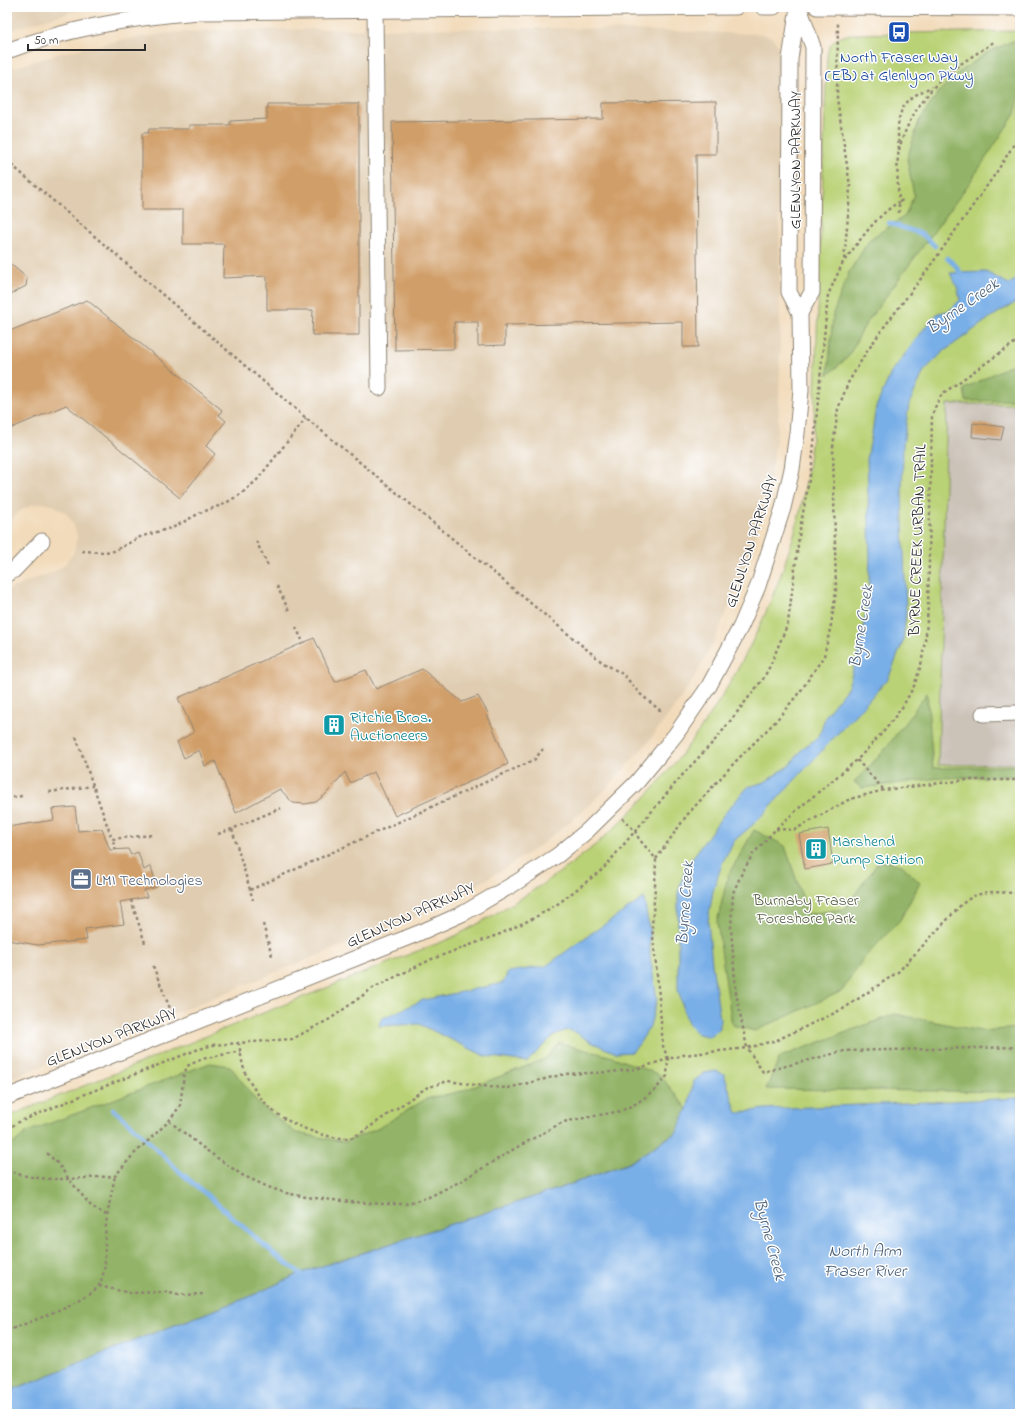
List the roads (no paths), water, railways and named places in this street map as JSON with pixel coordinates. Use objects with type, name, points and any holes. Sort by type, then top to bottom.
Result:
[{"type":"street","points":[[7,51],[43,39],[126,20],[143,12],[736,7]]},
{"type":"street","points":[[764,7],[774,7]]},
{"type":"street","name":"GLENLYON PARKWAY","points":[[7,1097],[419,933],[464,913],[517,882],[558,855],[587,831],[646,771],[676,734],[709,686],[741,626],[758,586],[783,508],[792,469],[801,390],[800,312],[789,292],[790,59],[799,7]]},
{"type":"street","name":"GLENLYON PARKWAY","points":[[799,7],[813,47],[812,292],[800,312]]},
{"type":"street","points":[[817,7],[1020,8]]},
{"type":"street","points":[[375,10],[378,388]]},
{"type":"street","points":[[7,574],[12,571],[42,541]]},
{"type":"street","points":[[983,714],[1020,714]]},
{"type":"water","name":"Byrne Creek","points":[[986,272],[1009,284],[1020,277],[1020,300],[991,317],[943,352],[924,371],[909,404],[903,445],[902,492],[906,612],[903,642],[888,679],[757,821],[735,840],[723,861],[713,891],[708,921],[720,1028],[711,1037],[698,1034],[687,1021],[678,989],[678,893],[686,867],[724,814],[748,787],[765,782],[790,765],[803,748],[819,737],[826,715],[848,687],[859,650],[868,600],[870,557],[867,459],[876,407],[891,373],[926,326],[938,313],[949,311],[960,300],[958,289],[950,273]]},
{"type":"water","points":[[644,898],[650,934],[650,956],[657,999],[650,1026],[639,1044],[632,1052],[616,1053],[591,1042],[575,1032],[567,1030],[554,1035],[527,1062],[485,1056],[419,1024],[379,1026],[381,1019],[423,1000],[503,983],[508,972],[546,966]]},
{"type":"water","name":"North Arm Fraser River","points":[[716,1071],[724,1074],[737,1113],[765,1109],[1020,1098],[1020,1414],[7,1414],[7,1392],[146,1336],[249,1297],[301,1273],[558,1189],[629,1163],[677,1132],[687,1109],[694,1081],[704,1073]]},
{"type":"waterway","points":[[889,223],[922,234],[935,246]]},
{"type":"waterway","points":[[947,258],[956,266],[963,278]]},
{"type":"waterway","points":[[113,1109],[135,1128],[180,1172],[278,1257],[304,1276]]},
{"type":"place","name":"North Fraser Way (EB) at Glenlyon Pkwy","points":[[899,32]]},
{"type":"place","name":"Ritchie Bros. Auctioneers","points":[[334,725]]},
{"type":"place","name":"Marshend Pump Station","points":[[816,849]]},
{"type":"place","name":"LMI Technologies","points":[[81,879]]},
{"type":"park label","name":"Burnaby Fraser Foreshore Park","points":[[806,908]]}]
